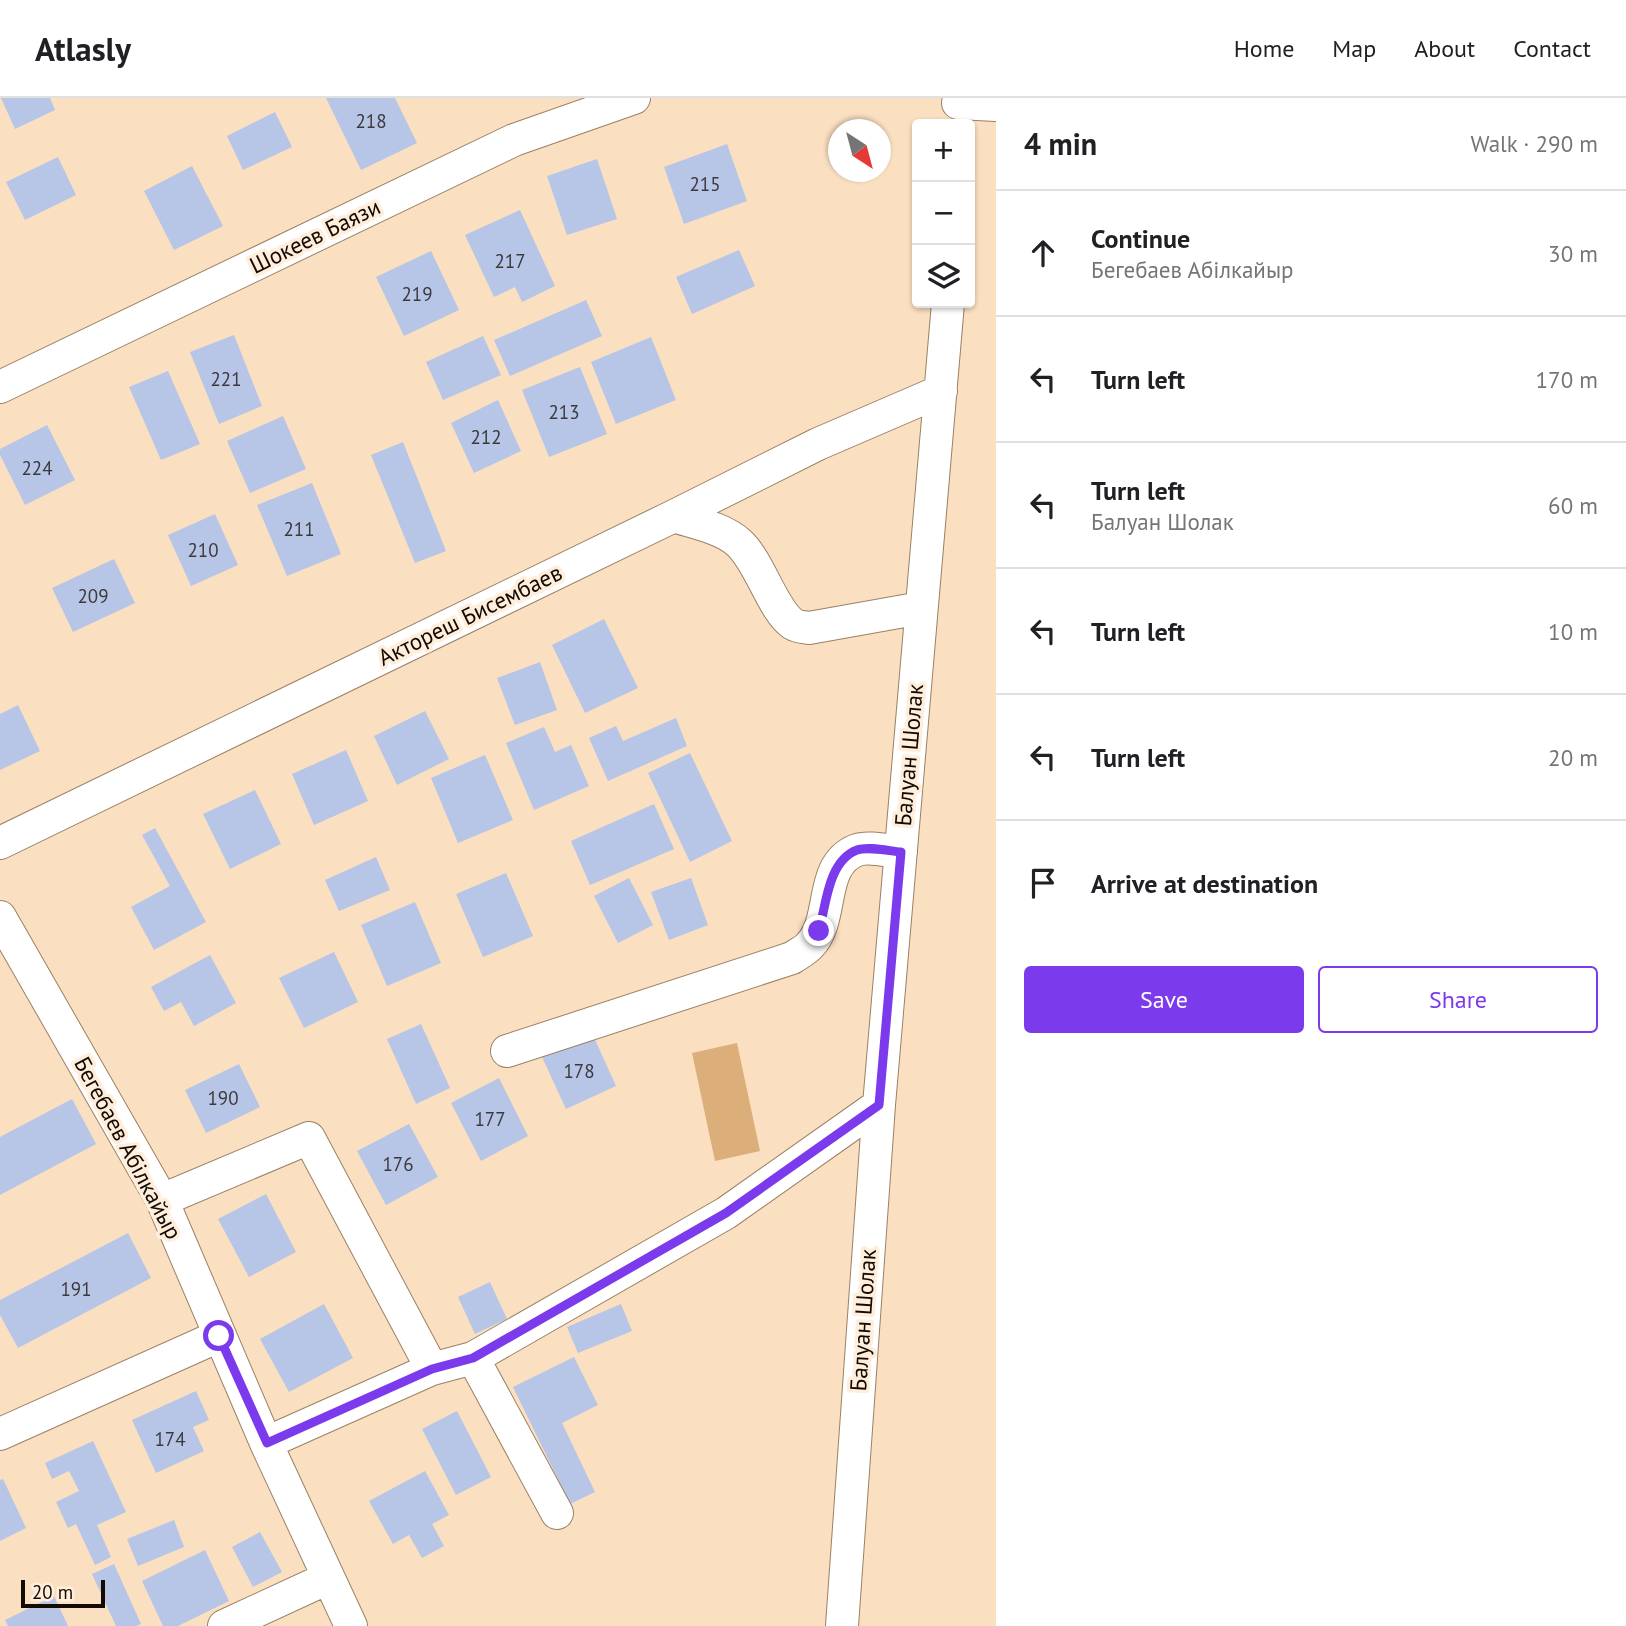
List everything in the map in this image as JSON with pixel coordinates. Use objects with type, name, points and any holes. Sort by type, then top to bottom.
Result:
[{"type":"street","name":"Шокеев Баязи","points":[[0,387],[514,140],[634,98]]},
{"type":"street","points":[[958,109],[996,105]]},
{"type":"street","name":"Балуан Шолак","points":[[842,1626],[879,1105],[948,308]]},
{"type":"street","name":"Актореш Бисембаев","points":[[0,843],[818,444],[941,391]]},
{"type":"street","points":[[674,516],[720,531],[737,540],[786,617],[795,626],[809,628],[921,608]]},
{"type":"street","points":[[507,1051],[792,958],[810,945],[819,931],[835,871],[846,858],[859,849],[901,852]]},
{"type":"street","name":"Бегебаев Абілкайыр","points":[[0,917],[162,1200],[219,1336],[351,1626]]},
{"type":"street","points":[[267,1443],[432,1369],[473,1358],[726,1213],[879,1105]]},
{"type":"street","points":[[162,1200],[309,1138],[432,1369]]},
{"type":"street","points":[[3,1426],[219,1336]]},
{"type":"street","points":[[473,1358],[557,1513]]},
{"type":"street","points":[[224,1626],[328,1578]]},
{"type":"shaded area","points":[[737,1043],[760,1151],[715,1161],[692,1053]]},
{"type":"building","points":[[1,98],[50,98],[55,110],[15,129]]},
{"type":"building","points":[[326,98],[395,98],[417,143],[361,170]]},
{"type":"building","points":[[275,112],[292,147],[243,170],[227,136]]},
{"type":"building","points":[[727,144],[747,201],[684,224],[664,167]]},
{"type":"building","points":[[58,157],[76,195],[25,220],[6,182]]},
{"type":"building","points":[[597,159],[617,219],[567,235],[547,176]]},
{"type":"building","points":[[192,166],[223,226],[174,250],[144,191]]},
{"type":"building","points":[[520,210],[555,286],[522,302],[515,287],[494,297],[465,235]]},
{"type":"building","points":[[739,250],[755,286],[692,314],[676,277]]},
{"type":"building","points":[[431,251],[459,310],[404,336],[376,277]]},
{"type":"building","points":[[586,300],[602,336],[510,376],[494,340]]},
{"type":"building","points":[[234,335],[262,406],[219,424],[190,352]]},
{"type":"building","points":[[483,336],[501,375],[443,400],[426,362]]},
{"type":"building","points":[[651,337],[676,400],[616,424],[591,362]]},
{"type":"building","points":[[580,367],[607,434],[549,457],[522,390]]},
{"type":"building","points":[[168,371],[200,444],[161,460],[129,387]]},
{"type":"building","points":[[498,400],[521,451],[474,473],[451,423]]},
{"type":"building","points":[[283,416],[306,469],[250,493],[227,441]]},
{"type":"building","points":[[47,425],[75,480],[25,505],[0,455],[0,449]]},
{"type":"building","points":[[403,442],[446,551],[415,563],[371,455]]},
{"type":"building","points":[[312,483],[341,554],[287,576],[257,505]]},
{"type":"building","points":[[215,514],[238,565],[191,586],[168,535]]},
{"type":"building","points":[[114,559],[135,603],[73,632],[52,588]]},
{"type":"building","points":[[604,619],[638,688],[585,713],[552,645]]},
{"type":"building","points":[[540,662],[557,710],[515,725],[497,678]]},
{"type":"building","points":[[18,705],[40,751],[0,770],[0,714]]},
{"type":"building","points":[[425,711],[449,759],[397,785],[374,736]]},
{"type":"building","points":[[676,718],[687,746],[608,781],[589,738],[616,726],[623,741]]},
{"type":"building","points":[[544,727],[555,752],[571,745],[589,786],[534,810],[506,743]]},
{"type":"building","points":[[346,750],[368,801],[314,825],[292,774]]},
{"type":"building","points":[[690,753],[732,841],[690,862],[648,773]]},
{"type":"building","points":[[485,755],[513,820],[458,843],[431,778]]},
{"type":"building","points":[[255,790],[281,844],[230,869],[203,814]]},
{"type":"building","points":[[654,804],[674,849],[590,885],[571,841]]},
{"type":"building","points":[[155,828],[206,922],[154,950],[131,907],[170,886],[142,835]]},
{"type":"building","points":[[376,857],[390,890],[339,911],[325,880]]},
{"type":"building","points":[[506,873],[533,936],[483,957],[456,894]]},
{"type":"building","points":[[629,878],[653,925],[618,943],[594,896]]},
{"type":"building","points":[[691,878],[708,925],[669,940],[651,892]]},
{"type":"building","points":[[415,902],[441,963],[387,986],[361,925]]},
{"type":"building","points":[[334,952],[358,1002],[304,1028],[279,978]]},
{"type":"building","points":[[210,955],[236,1003],[194,1026],[181,1002],[164,1011],[151,987]]},
{"type":"building","points":[[421,1024],[450,1088],[416,1104],[387,1039]]},
{"type":"building","points":[[592,1033],[616,1086],[566,1109],[542,1057]]},
{"type":"building","points":[[239,1064],[260,1107],[206,1133],[185,1090]]},
{"type":"building","points":[[499,1078],[528,1136],[481,1161],[451,1103]]},
{"type":"building","points":[[72,1099],[96,1144],[0,1195],[0,1137]]},
{"type":"building","points":[[409,1124],[438,1177],[386,1205],[357,1151]]},
{"type":"building","points":[[266,1194],[296,1252],[249,1277],[218,1219]]},
{"type":"building","points":[[128,1233],[151,1278],[18,1348],[0,1315],[0,1300]]},
{"type":"building","points":[[490,1282],[507,1319],[475,1334],[458,1297]]},
{"type":"building","points":[[324,1304],[353,1358],[289,1392],[260,1339]]},
{"type":"building","points":[[621,1304],[632,1331],[578,1353],[567,1327]]},
{"type":"building","points":[[574,1357],[598,1405],[562,1423],[595,1492],[570,1504],[513,1387]]},
{"type":"building","points":[[196,1391],[209,1420],[193,1427],[204,1451],[156,1473],[132,1420]]},
{"type":"building","points":[[457,1411],[491,1477],[456,1495],[422,1429]]},
{"type":"building","points":[[93,1441],[126,1512],[97,1525],[111,1557],[95,1565],[76,1524],[68,1528],[56,1502],[79,1491],[69,1471],[52,1479],[45,1463]]},
{"type":"building","points":[[425,1471],[449,1515],[432,1524],[444,1546],[422,1558],[409,1535],[393,1544],[369,1501]]},
{"type":"building","points":[[3,1479],[26,1528],[0,1541],[0,1480]]},
{"type":"building","points":[[174,1520],[184,1547],[138,1566],[127,1539]]},
{"type":"building","points":[[260,1532],[282,1572],[253,1587],[232,1547]]},
{"type":"building","points":[[205,1550],[229,1601],[178,1626],[163,1626],[142,1581]]},
{"type":"building","points":[[114,1564],[141,1624],[116,1626],[92,1574]]},
{"type":"building","points":[[54,1596],[68,1626],[8,1626],[5,1620]]},
{"type":"route","points":[[219,1336],[267,1443],[432,1369],[473,1358],[726,1213],[879,1105],[901,852],[859,849],[846,858],[835,871],[819,931]]}]
